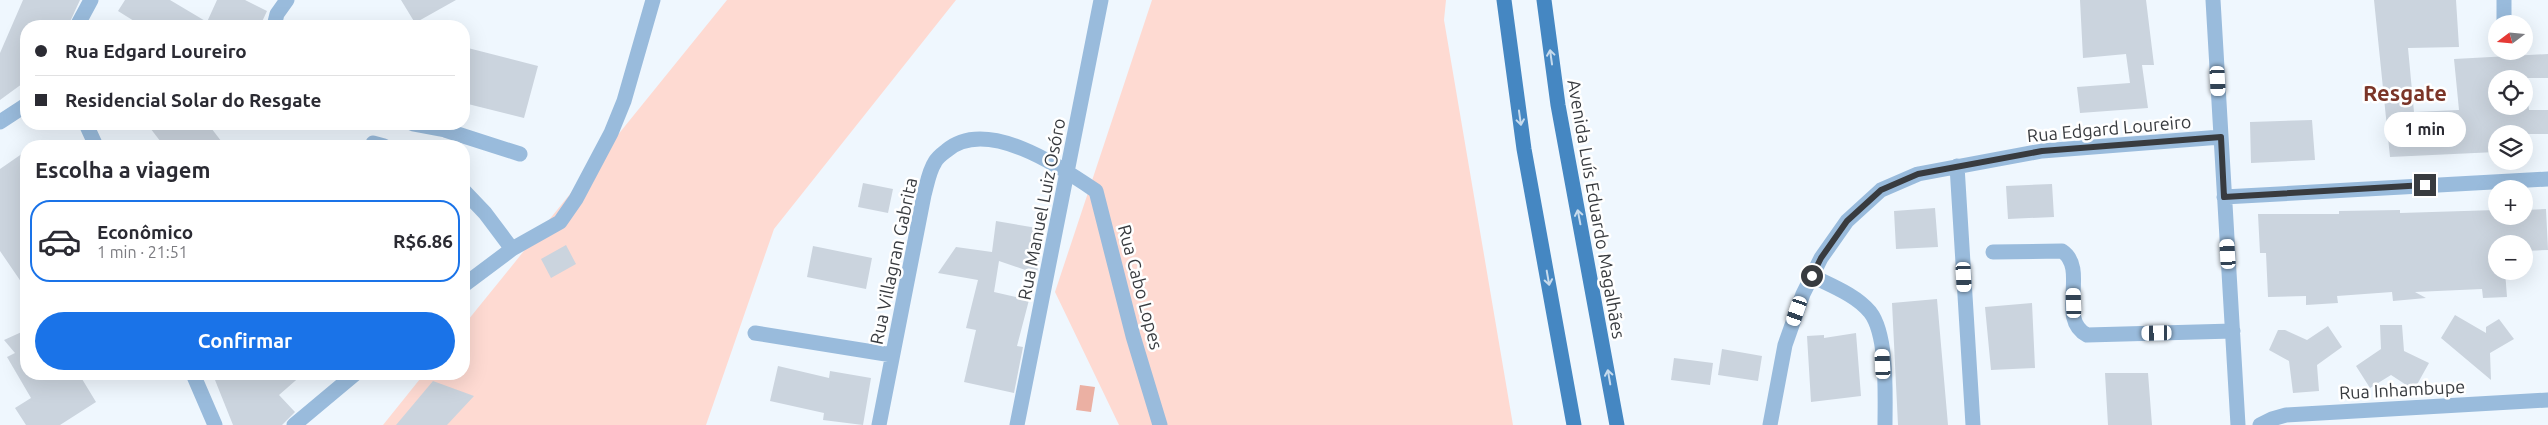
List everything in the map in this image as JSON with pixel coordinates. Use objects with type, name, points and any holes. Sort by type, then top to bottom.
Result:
[{"type":"main road","points":[[1504,0],[1524,149],[1574,425]]},
{"type":"main road","name":"Avenida Luís Eduardo Magalhães","points":[[1544,0],[1558,105],[1617,425]]},
{"type":"street","points":[[80,20],[90,0]]},
{"type":"street","points":[[276,20],[277,14],[287,0]]},
{"type":"street","points":[[470,280],[512,249],[560,222],[576,200],[611,133],[624,101],[653,0]]},
{"type":"street","name":"Rua Manuel Luiz Osóro","points":[[1017,425],[1101,0]]},
{"type":"street","points":[[2213,0],[2238,425]]},
{"type":"street","points":[[2504,0],[2504,15]]},
{"type":"street","points":[[0,122],[20,109]]},
{"type":"street","points":[[444,130],[520,154]]},
{"type":"street","name":"Rua Edgard Loureiro","points":[[1770,425],[1785,345],[1803,294],[1821,258],[1847,221],[1881,190],[1918,174],[2042,151],[2221,137]]},
{"type":"street","name":"Rua Villagran Gabrita","points":[[879,425],[924,195],[935,161],[952,146],[974,138],[1004,142],[1041,157],[1068,171]]},
{"type":"street","points":[[1957,166],[1973,425]]},
{"type":"street","name":"Rua Cabo Lopes","points":[[1068,171],[1096,191],[1133,336],[1160,425]]},
{"type":"street","points":[[2224,197],[2548,179]]},
{"type":"street","points":[[470,198],[512,249]]},
{"type":"street","points":[[1992,252],[2062,251],[2070,257],[2074,321],[2082,332],[2088,335],[2233,331]]},
{"type":"street","points":[[1812,276],[1856,299],[1877,322],[1882,344],[1885,425]]},
{"type":"street","points":[[755,333],[892,355]]},
{"type":"street","points":[[196,380],[215,425]]},
{"type":"street","points":[[294,425],[348,380]]},
{"type":"street","name":"Rua Inhambupe","points":[[2260,425],[2286,415],[2548,400]]},
{"type":"shaded area","points":[[727,0],[956,0],[774,229],[706,425],[383,425],[419,380],[470,380],[470,318]]},
{"type":"shaded area","points":[[1152,0],[1446,0],[1444,20],[1513,425],[1119,425],[1055,292]]},
{"type":"shaded area","points":[[1080,385],[1095,387],[1091,412],[1076,410]]},
{"type":"building","points":[[23,0],[80,0],[71,20],[20,20],[20,85],[0,100],[0,53]]},
{"type":"building","points":[[125,0],[170,0],[204,20],[132,20],[118,11]]},
{"type":"building","points":[[217,0],[245,0],[267,11],[263,20],[208,20]]},
{"type":"building","points":[[401,0],[456,0],[420,20],[413,20]]},
{"type":"building","points":[[2080,0],[2146,0],[2154,65],[2142,65],[2148,108],[2080,113],[2077,87],[2130,83],[2126,54],[2083,58]]},
{"type":"building","points":[[2374,0],[2456,0],[2459,47],[2408,48],[2414,112],[2459,110],[2454,59],[2488,57],[2488,60],[2533,60],[2533,55],[2548,54],[2548,78],[2533,78],[2533,70],[2488,70],[2488,115],[2533,115],[2533,110],[2548,110],[2548,134],[2533,134],[2533,125],[2488,125],[2488,152],[2390,157]]},
{"type":"building","points":[[470,49],[538,66],[524,118],[470,104]]},
{"type":"building","points":[[2312,120],[2315,160],[2251,163],[2250,122]]},
{"type":"building","points":[[152,130],[213,130],[220,140],[159,140]]},
{"type":"building","points":[[20,155],[20,280],[0,251],[0,169]]},
{"type":"building","points":[[863,183],[893,189],[888,213],[858,207]]},
{"type":"building","points":[[2052,184],[2054,217],[2008,219],[2006,186]]},
{"type":"building","points":[[1935,208],[1938,247],[1896,249],[1894,211]]},
{"type":"building","points":[[2546,209],[2548,250],[2533,251],[2533,235],[2488,235],[2488,280],[2506,280],[2507,297],[2483,298],[2482,289],[2415,292],[2426,298],[2393,301],[2392,292],[2337,296],[2338,303],[2306,305],[2306,296],[2268,297],[2266,253],[2260,253],[2258,214],[2339,214],[2339,211],[2400,210],[2400,213],[2488,210],[2488,225],[2533,225],[2533,210]]},
{"type":"building","points":[[996,221],[1043,229],[1037,274],[999,261],[994,292],[1029,300],[1017,346],[1023,347],[1014,393],[964,382],[976,330],[966,328],[978,280],[938,273],[956,247],[992,252]]},
{"type":"building","points":[[566,245],[576,264],[551,278],[541,259]]},
{"type":"building","points":[[813,246],[872,258],[866,289],[807,277]]},
{"type":"building","points":[[1937,299],[1948,425],[1898,425],[1892,303]]},
{"type":"building","points":[[2032,303],[2035,368],[1991,370],[1985,307]]},
{"type":"building","points":[[2455,315],[2486,333],[2486,327],[2499,319],[2514,339],[2490,353],[2491,380],[2441,338]]},
{"type":"building","points":[[2380,325],[2402,325],[2404,351],[2429,363],[2414,390],[2391,375],[2370,388],[2356,366],[2381,349]]},
{"type":"building","points":[[2328,326],[2342,347],[2317,365],[2319,391],[2293,393],[2289,361],[2269,350],[2278,330],[2285,330],[2307,340]]},
{"type":"building","points":[[20,333],[20,379],[7,357],[15,353],[4,340]]},
{"type":"building","points":[[1856,333],[1861,396],[1811,402],[1807,336],[1824,335],[1824,338]]},
{"type":"building","points":[[1722,349],[1762,356],[1758,381],[1718,375]]},
{"type":"building","points":[[1674,358],[1713,363],[1710,385],[1671,380]]},
{"type":"building","points":[[778,366],[829,378],[830,371],[871,378],[863,425],[823,420],[824,413],[770,401]]},
{"type":"building","points":[[2105,373],[2148,373],[2152,425],[2108,425]]},
{"type":"building","points":[[20,380],[83,380],[96,402],[60,425],[26,425],[15,408],[31,398]]},
{"type":"building","points":[[215,380],[296,380],[279,395],[295,412],[282,425],[233,425]]},
{"type":"building","points":[[433,381],[474,396],[447,425],[396,425]]},
{"type":"district","name":"Resgate","points":[[2405,92]]},
{"type":"route","points":[[1812,276],[1821,258],[1847,221],[1881,190],[1918,174],[2042,151],[2088,149],[2221,137],[2224,197],[2425,185]]}]
